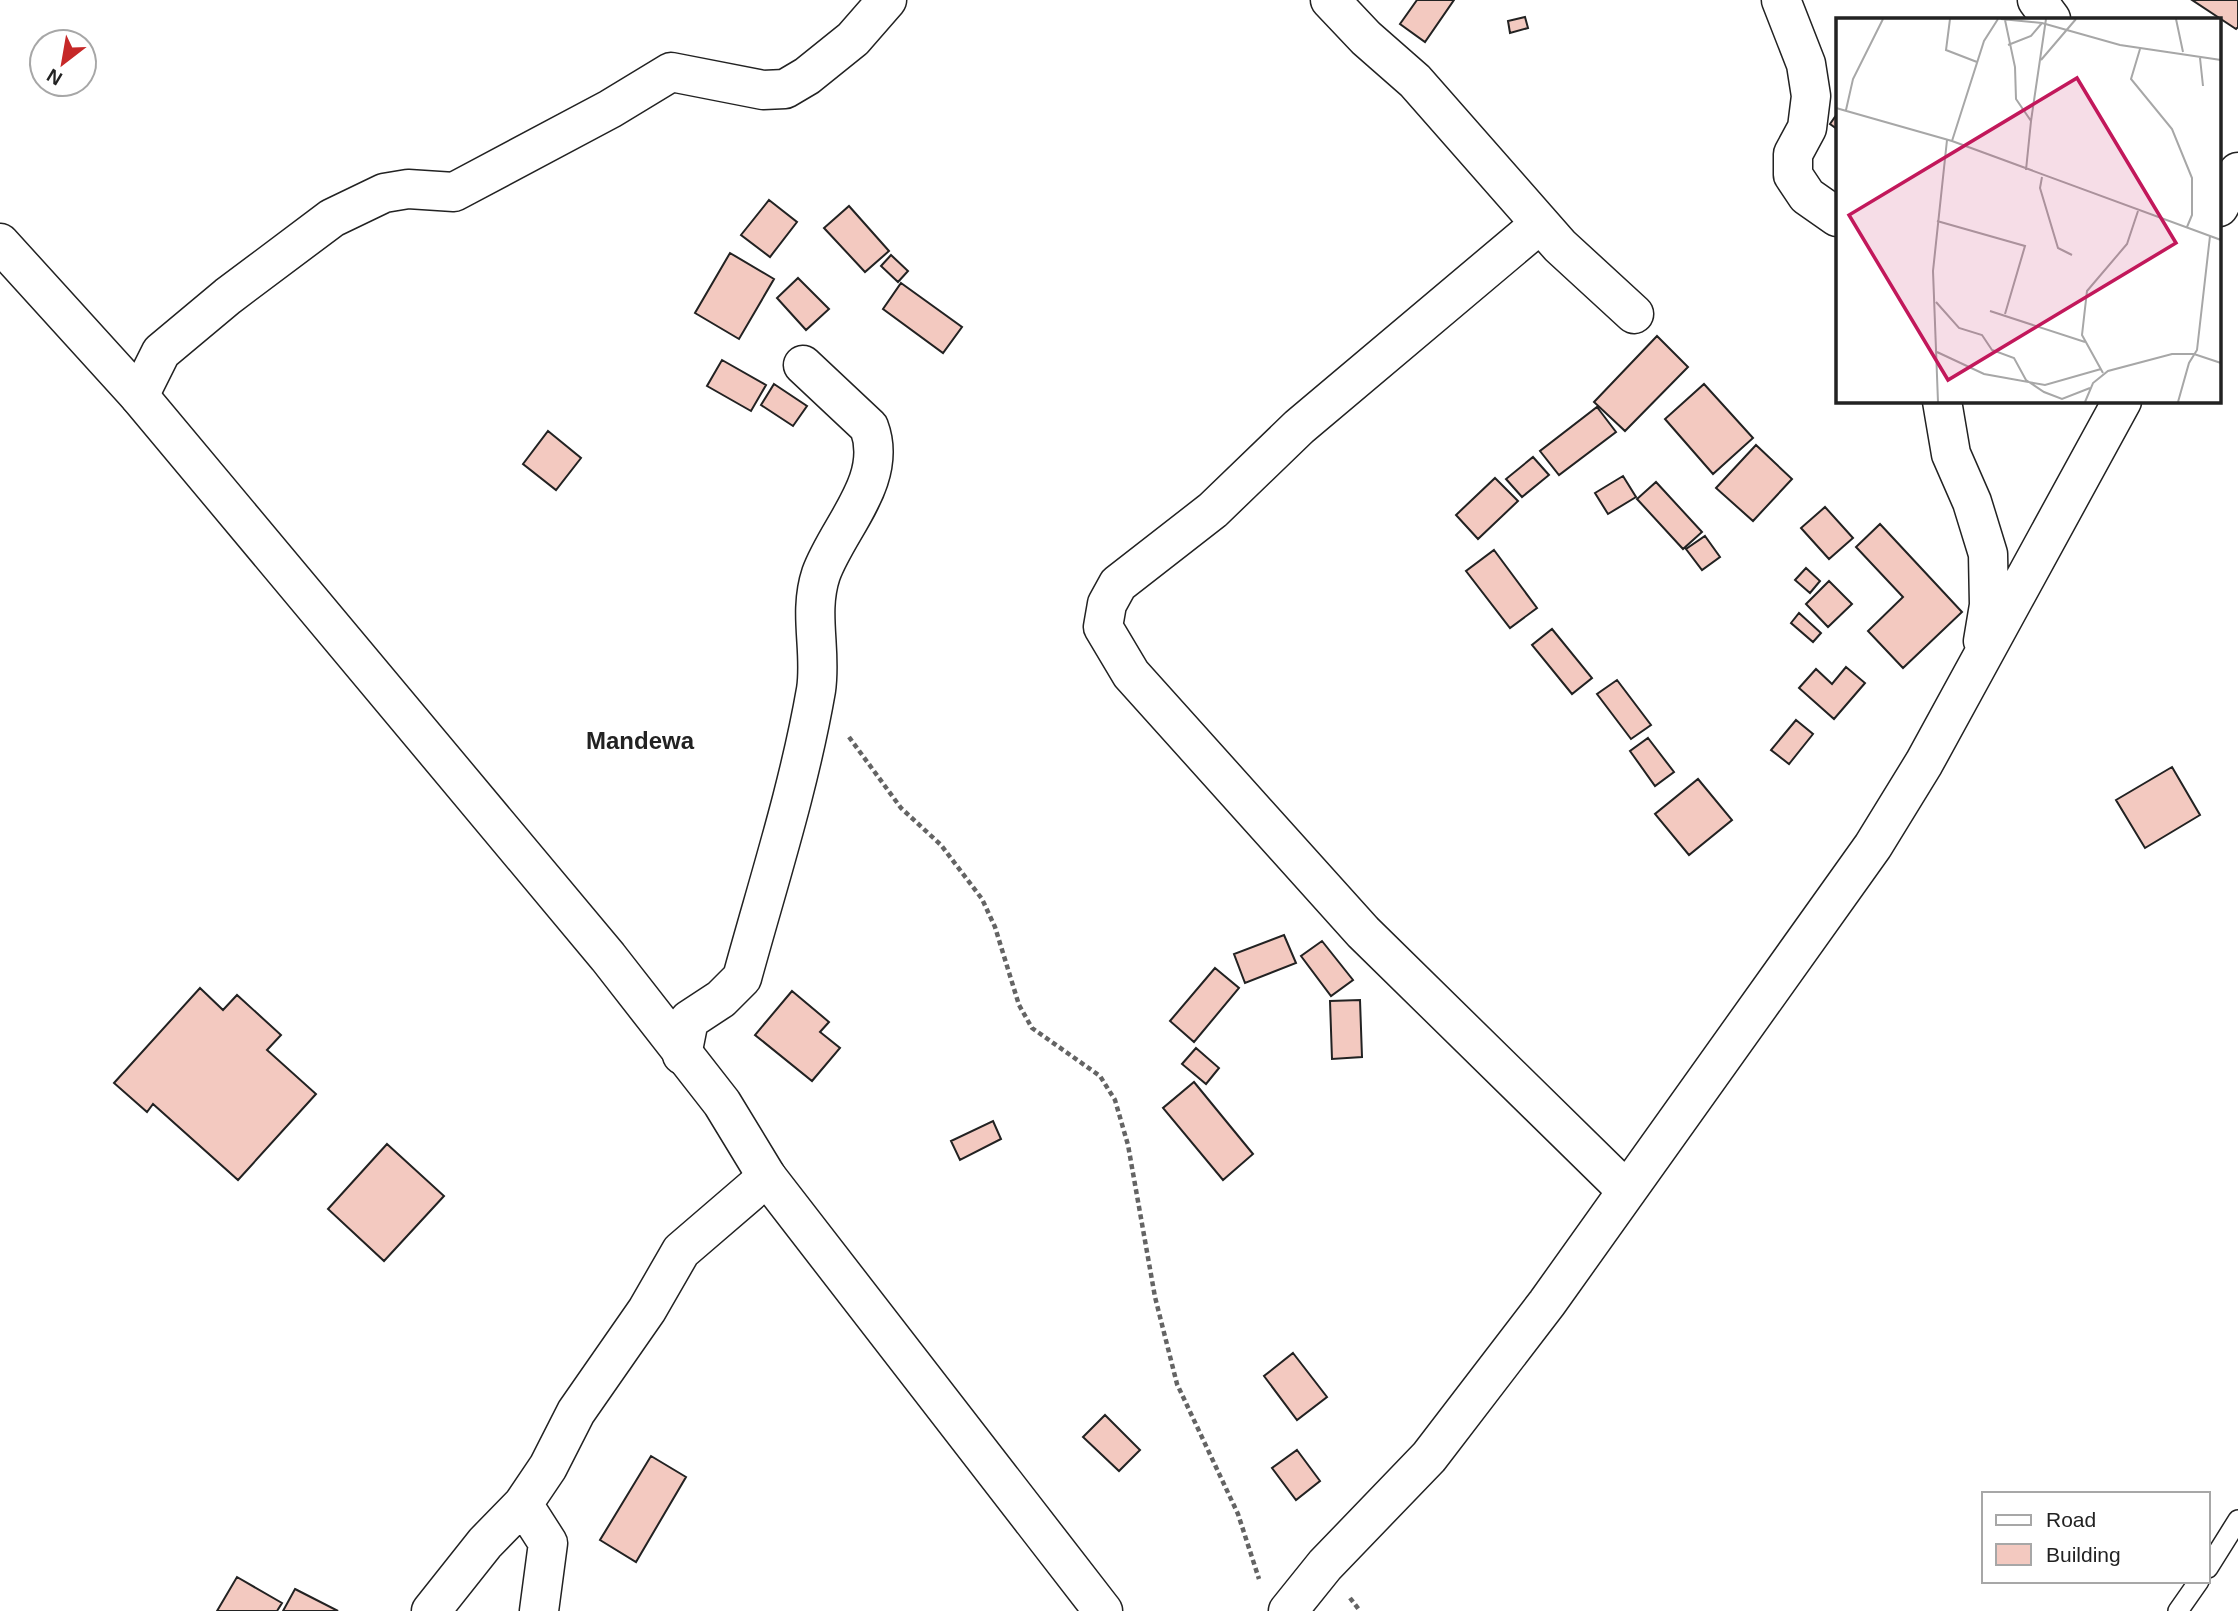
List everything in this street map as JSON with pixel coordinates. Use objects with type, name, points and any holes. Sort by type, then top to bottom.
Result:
[{"type":"street","points":[[139,396],[161,352],[228,296],[332,218],[384,193],[408,189],[454,192],[610,109],[671,72],[763,90],[785,89],[807,76],[853,39],[887,0]]},
{"type":"street","points":[[1330,0],[1366,38],[1416,81],[1540,224],[1634,314]]},
{"type":"street","points":[[1781,0],[1806,64],[1811,96],[1807,128],[1793,154],[1793,176],[1807,196],[1836,216]]},
{"type":"street","points":[[2037,0],[2050,18]]},
{"type":"street","points":[[2220,204],[2238,172]]},
{"type":"street","points":[[1540,224],[1299,427],[1213,510],[1118,584],[1107,604],[1103,627],[1131,674],[1363,932],[1627,1191]]},
{"type":"street","points":[[0,243],[139,396],[599,946],[722,1103],[767,1177],[1103,1611]]},
{"type":"street","points":[[682,1055],[690,1020],[721,999],[742,978],[792,798],[816,687],[813,607],[818,587],[829,557],[865,490],[872,468],[869,427],[803,365]]},
{"type":"street","points":[[1942,402],[1951,454],[1972,502],[1988,554],[1989,605],[1980,660]]},
{"type":"street","points":[[1275,1599],[1325,1565],[1429,1457],[1547,1303],[1873,846],[1924,763],[2121,402]]},
{"type":"street","points":[[431,1611],[485,1543],[523,1504],[548,1467],[576,1412],[647,1310],[681,1251],[767,1177]]},
{"type":"street","points":[[523,1504],[548,1543],[539,1611]]},
{"type":"lane","points":[[2210,1565],[2238,1520]]},
{"type":"lane","points":[[2178,1611],[2198,1583]]},
{"type":"path","points":[[816,687],[871,771],[901,808],[941,845],[982,899],[995,927],[1019,1005],[1032,1027],[1100,1076],[1115,1100],[1128,1145],[1156,1297],[1177,1384],[1275,1599]]},
{"type":"building","points":[[1417,0],[1454,0],[1425,42],[1400,24]]},
{"type":"building","points":[[2192,0],[2238,0],[2236,29]]},
{"type":"building","points":[[1525,17],[1528,28],[1510,33],[1508,21]]},
{"type":"building","points":[[1836,115],[1836,128],[1830,124]]},
{"type":"building","points":[[769,200],[797,222],[770,257],[741,235]]},
{"type":"building","points":[[849,206],[889,251],[865,272],[824,228]]},
{"type":"building","points":[[730,253],[774,279],[739,339],[695,313]]},
{"type":"building","points":[[891,255],[908,271],[898,282],[881,266]]},
{"type":"building","points":[[798,278],[829,309],[806,330],[777,298]]},
{"type":"building","points":[[901,283],[962,327],[943,353],[883,309]]},
{"type":"building","points":[[1657,336],[1688,367],[1625,431],[1594,402]]},
{"type":"building","points":[[722,360],[766,385],[751,411],[707,386]]},
{"type":"building","points":[[774,384],[807,406],[793,426],[761,405]]},
{"type":"building","points":[[1704,384],[1753,438],[1713,474],[1665,419]]},
{"type":"building","points":[[1597,407],[1616,432],[1559,475],[1540,451]]},
{"type":"building","points":[[548,431],[581,458],[556,490],[523,464]]},
{"type":"building","points":[[1756,445],[1792,479],[1753,521],[1716,488]]},
{"type":"building","points":[[1533,457],[1549,475],[1522,497],[1506,479]]},
{"type":"building","points":[[1623,476],[1636,497],[1608,514],[1595,493]]},
{"type":"building","points":[[1495,478],[1518,501],[1478,539],[1456,515]]},
{"type":"building","points":[[1656,482],[1702,532],[1683,549],[1637,499]]},
{"type":"building","points":[[1825,507],[1853,538],[1829,559],[1801,528]]},
{"type":"building","points":[[1880,524],[1962,612],[1903,668],[1868,631],[1903,597],[1856,547]]},
{"type":"building","points":[[1705,536],[1720,557],[1702,570],[1686,549]]},
{"type":"building","points":[[1494,550],[1537,608],[1510,628],[1466,571]]},
{"type":"building","points":[[1806,568],[1820,581],[1810,593],[1795,580]]},
{"type":"building","points":[[1829,581],[1852,604],[1828,627],[1806,604]]},
{"type":"building","points":[[1799,613],[1821,633],[1813,642],[1791,623]]},
{"type":"building","points":[[1552,629],[1592,678],[1572,694],[1532,645]]},
{"type":"building","points":[[1846,667],[1865,683],[1834,719],[1799,688],[1816,669],[1832,684]]},
{"type":"building","points":[[1617,680],[1651,725],[1631,739],[1597,694]]},
{"type":"building","points":[[1796,720],[1813,734],[1789,764],[1771,750]]},
{"type":"building","points":[[1648,738],[1674,772],[1655,786],[1630,751]]},
{"type":"building","points":[[2172,767],[2200,815],[2145,848],[2116,800]]},
{"type":"building","points":[[1698,779],[1732,820],[1689,855],[1655,814]]},
{"type":"building","points":[[1284,935],[1296,963],[1245,983],[1234,954]]},
{"type":"building","points":[[1322,941],[1353,980],[1331,996],[1301,956]]},
{"type":"building","points":[[1215,968],[1239,988],[1194,1042],[1170,1021]]},
{"type":"building","points":[[200,988],[223,1010],[237,995],[281,1035],[267,1050],[316,1094],[238,1180],[153,1104],[147,1112],[114,1083]]},
{"type":"building","points":[[792,991],[829,1022],[820,1032],[840,1048],[812,1081],[755,1035]]},
{"type":"building","points":[[1360,1000],[1362,1057],[1332,1059],[1330,1001]]},
{"type":"building","points":[[1196,1048],[1219,1068],[1206,1084],[1182,1064]]},
{"type":"building","points":[[1194,1082],[1253,1154],[1223,1180],[1163,1108]]},
{"type":"building","points":[[993,1121],[1001,1139],[960,1160],[951,1141]]},
{"type":"building","points":[[387,1144],[444,1196],[384,1261],[328,1209]]},
{"type":"building","points":[[1293,1353],[1327,1397],[1297,1420],[1264,1376]]},
{"type":"building","points":[[1105,1415],[1140,1450],[1119,1471],[1083,1437]]},
{"type":"building","points":[[1297,1450],[1320,1481],[1296,1500],[1272,1468]]},
{"type":"building","points":[[651,1456],[686,1477],[636,1562],[600,1540]]},
{"type":"building","points":[[237,1577],[282,1603],[277,1611],[217,1611]]},
{"type":"building","points":[[295,1589],[338,1611],[283,1611]]},
{"type":"district","name":"Mandewa","points":[[640,741]]}]
